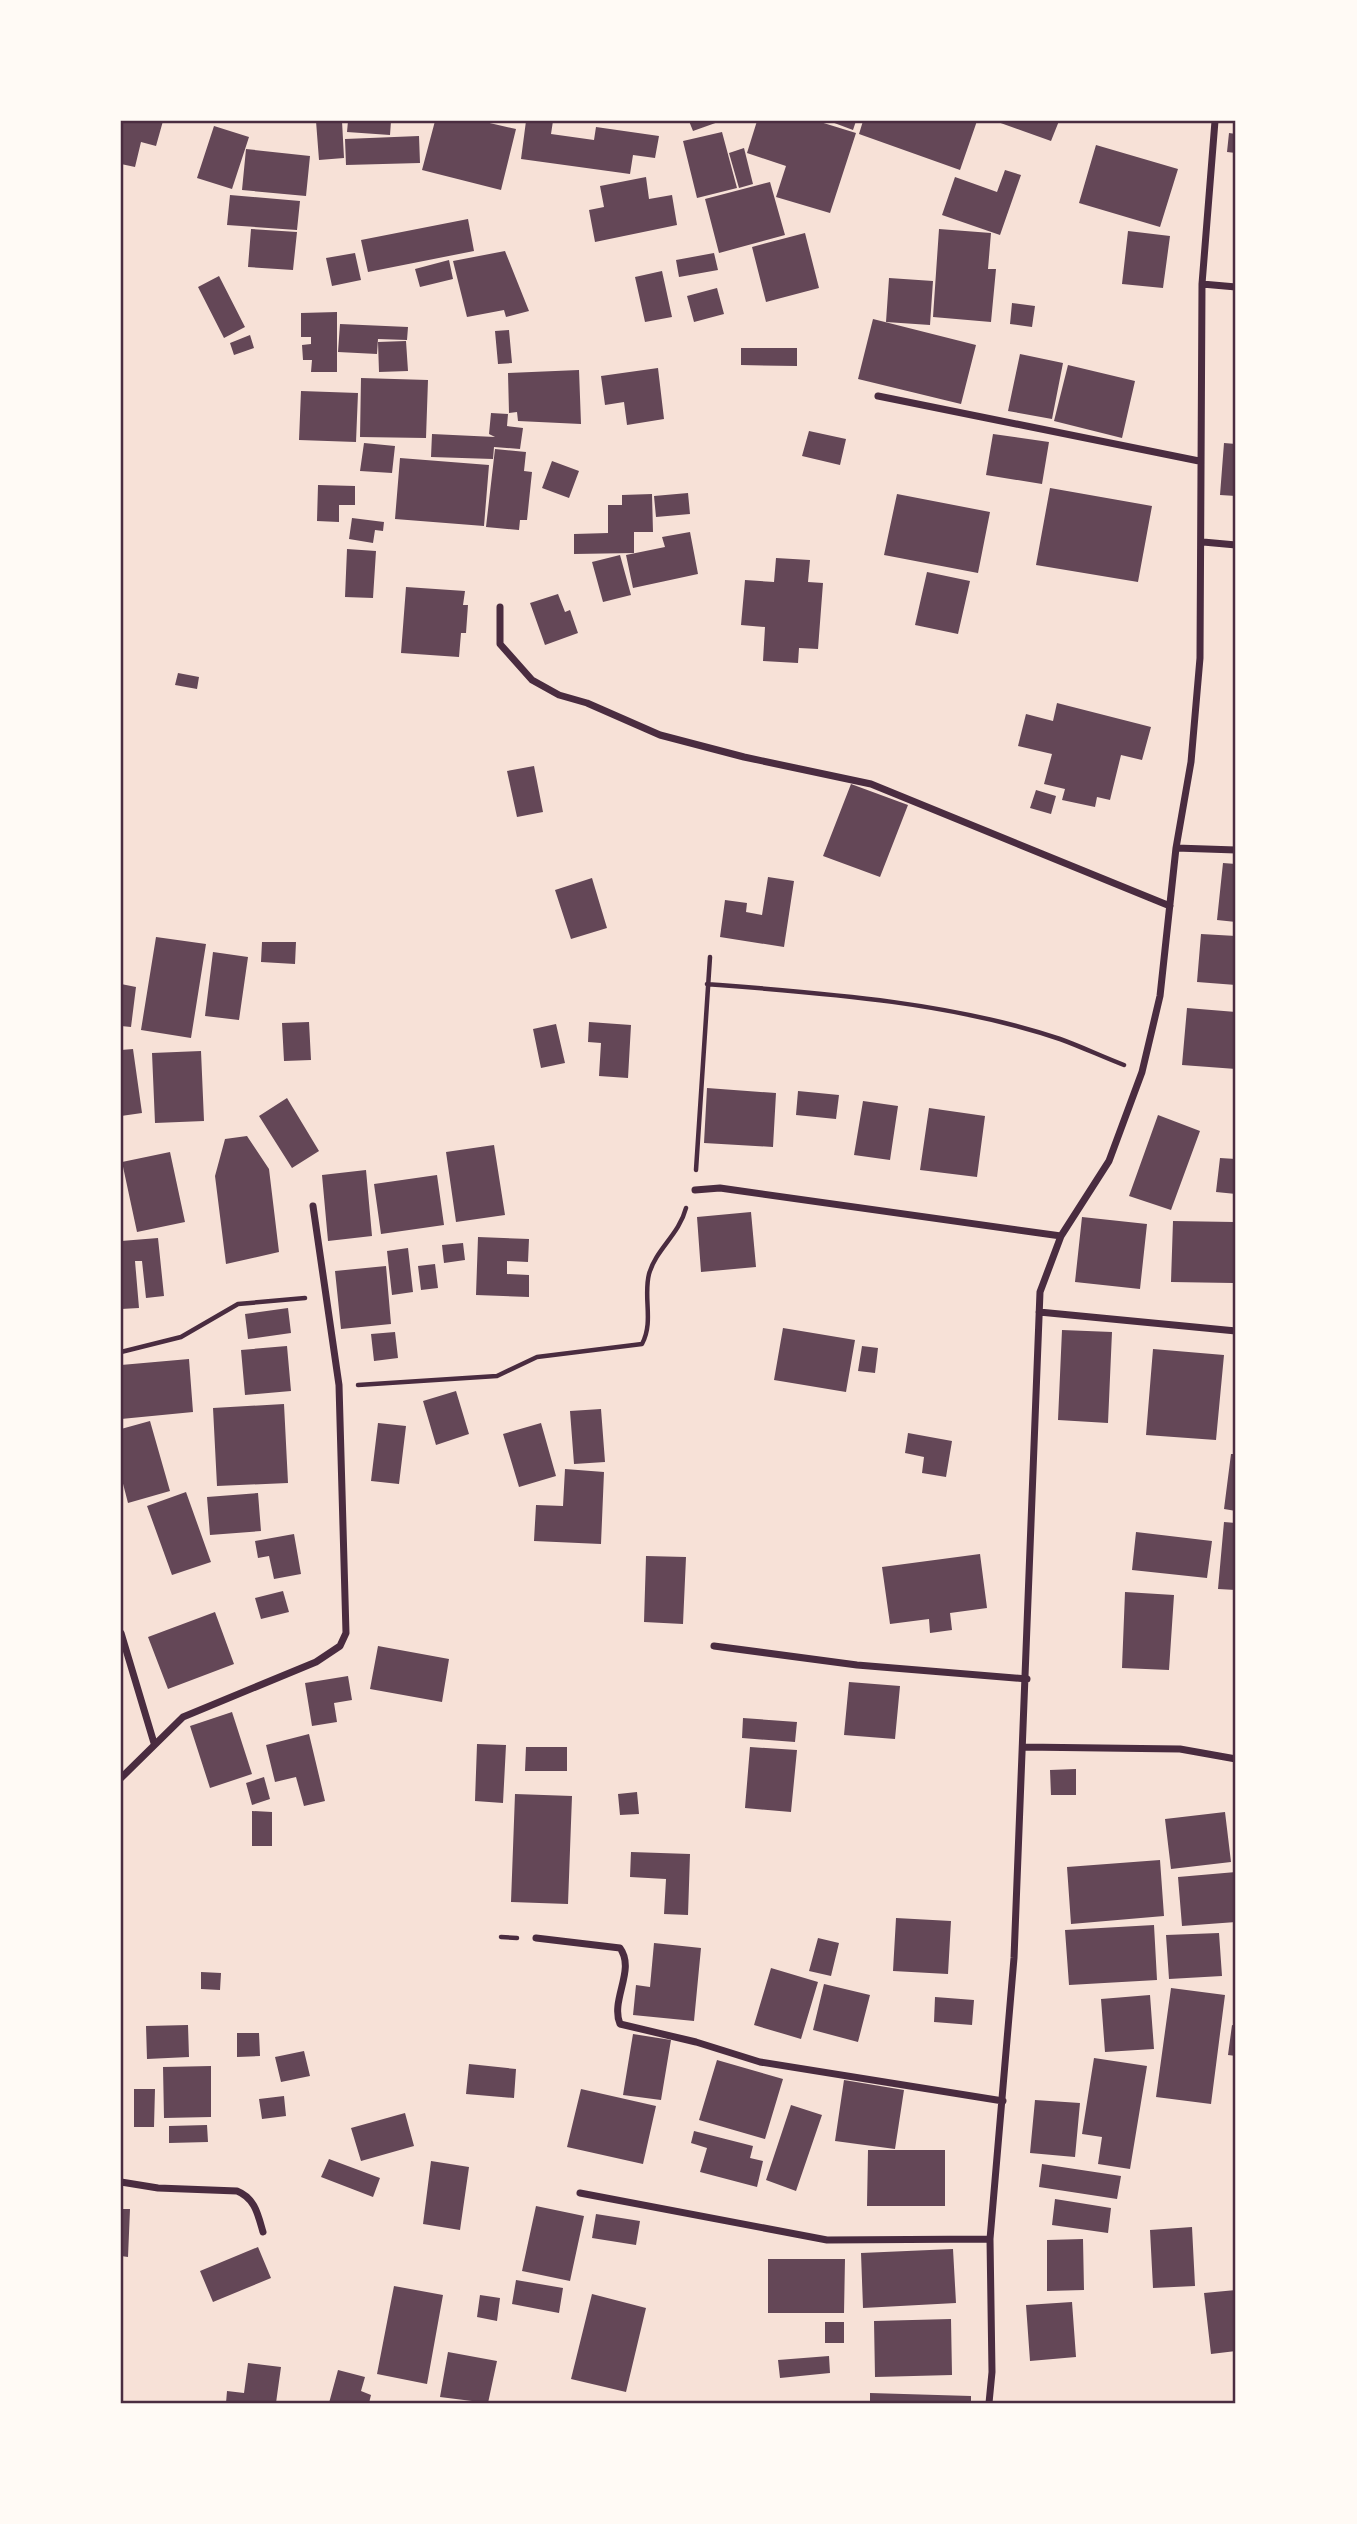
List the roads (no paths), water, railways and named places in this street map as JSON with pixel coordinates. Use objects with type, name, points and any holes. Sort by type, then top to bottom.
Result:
[{"type":"street","points":[[989,2403],[992,2372],[989,2239],[1014,1958],[1027,1679],[1039,1312],[1045,1274],[1061,1236],[1109,1161],[1142,1072],[1160,996],[1176,848],[1191,762],[1200,659],[1203,542],[1199,461],[1202,284],[1215,121]]},
{"type":"street","points":[[1202,284],[1236,287]]},
{"type":"street","points":[[878,396],[1199,461]]},
{"type":"street","points":[[1203,542],[1236,545]]},
{"type":"street","points":[[500,607],[500,644],[532,680],[559,695],[587,703],[660,735],[744,757],[871,784],[1170,906]]},
{"type":"street","points":[[1176,848],[1236,850]]},
{"type":"street","points":[[695,1190],[720,1188],[1061,1236]]},
{"type":"street","points":[[121,1778],[183,1717],[316,1662],[340,1646],[346,1633],[339,1385],[313,1206]]},
{"type":"street","points":[[1039,1312],[1236,1331]]},
{"type":"street","points":[[121,1633],[154,1743]]},
{"type":"street","points":[[714,1646],[857,1665],[1027,1679]]},
{"type":"street","points":[[1023,1747],[1180,1749],[1236,1759]]},
{"type":"street","points":[[536,1938],[620,1948],[625,1959],[616,2015],[620,2024],[696,2042],[760,2062],[1003,2101]]},
{"type":"street","points":[[121,2182],[158,2188],[237,2191],[247,2194],[253,2202],[263,2232]]},
{"type":"street","points":[[580,2193],[827,2239],[989,2239]]}]
